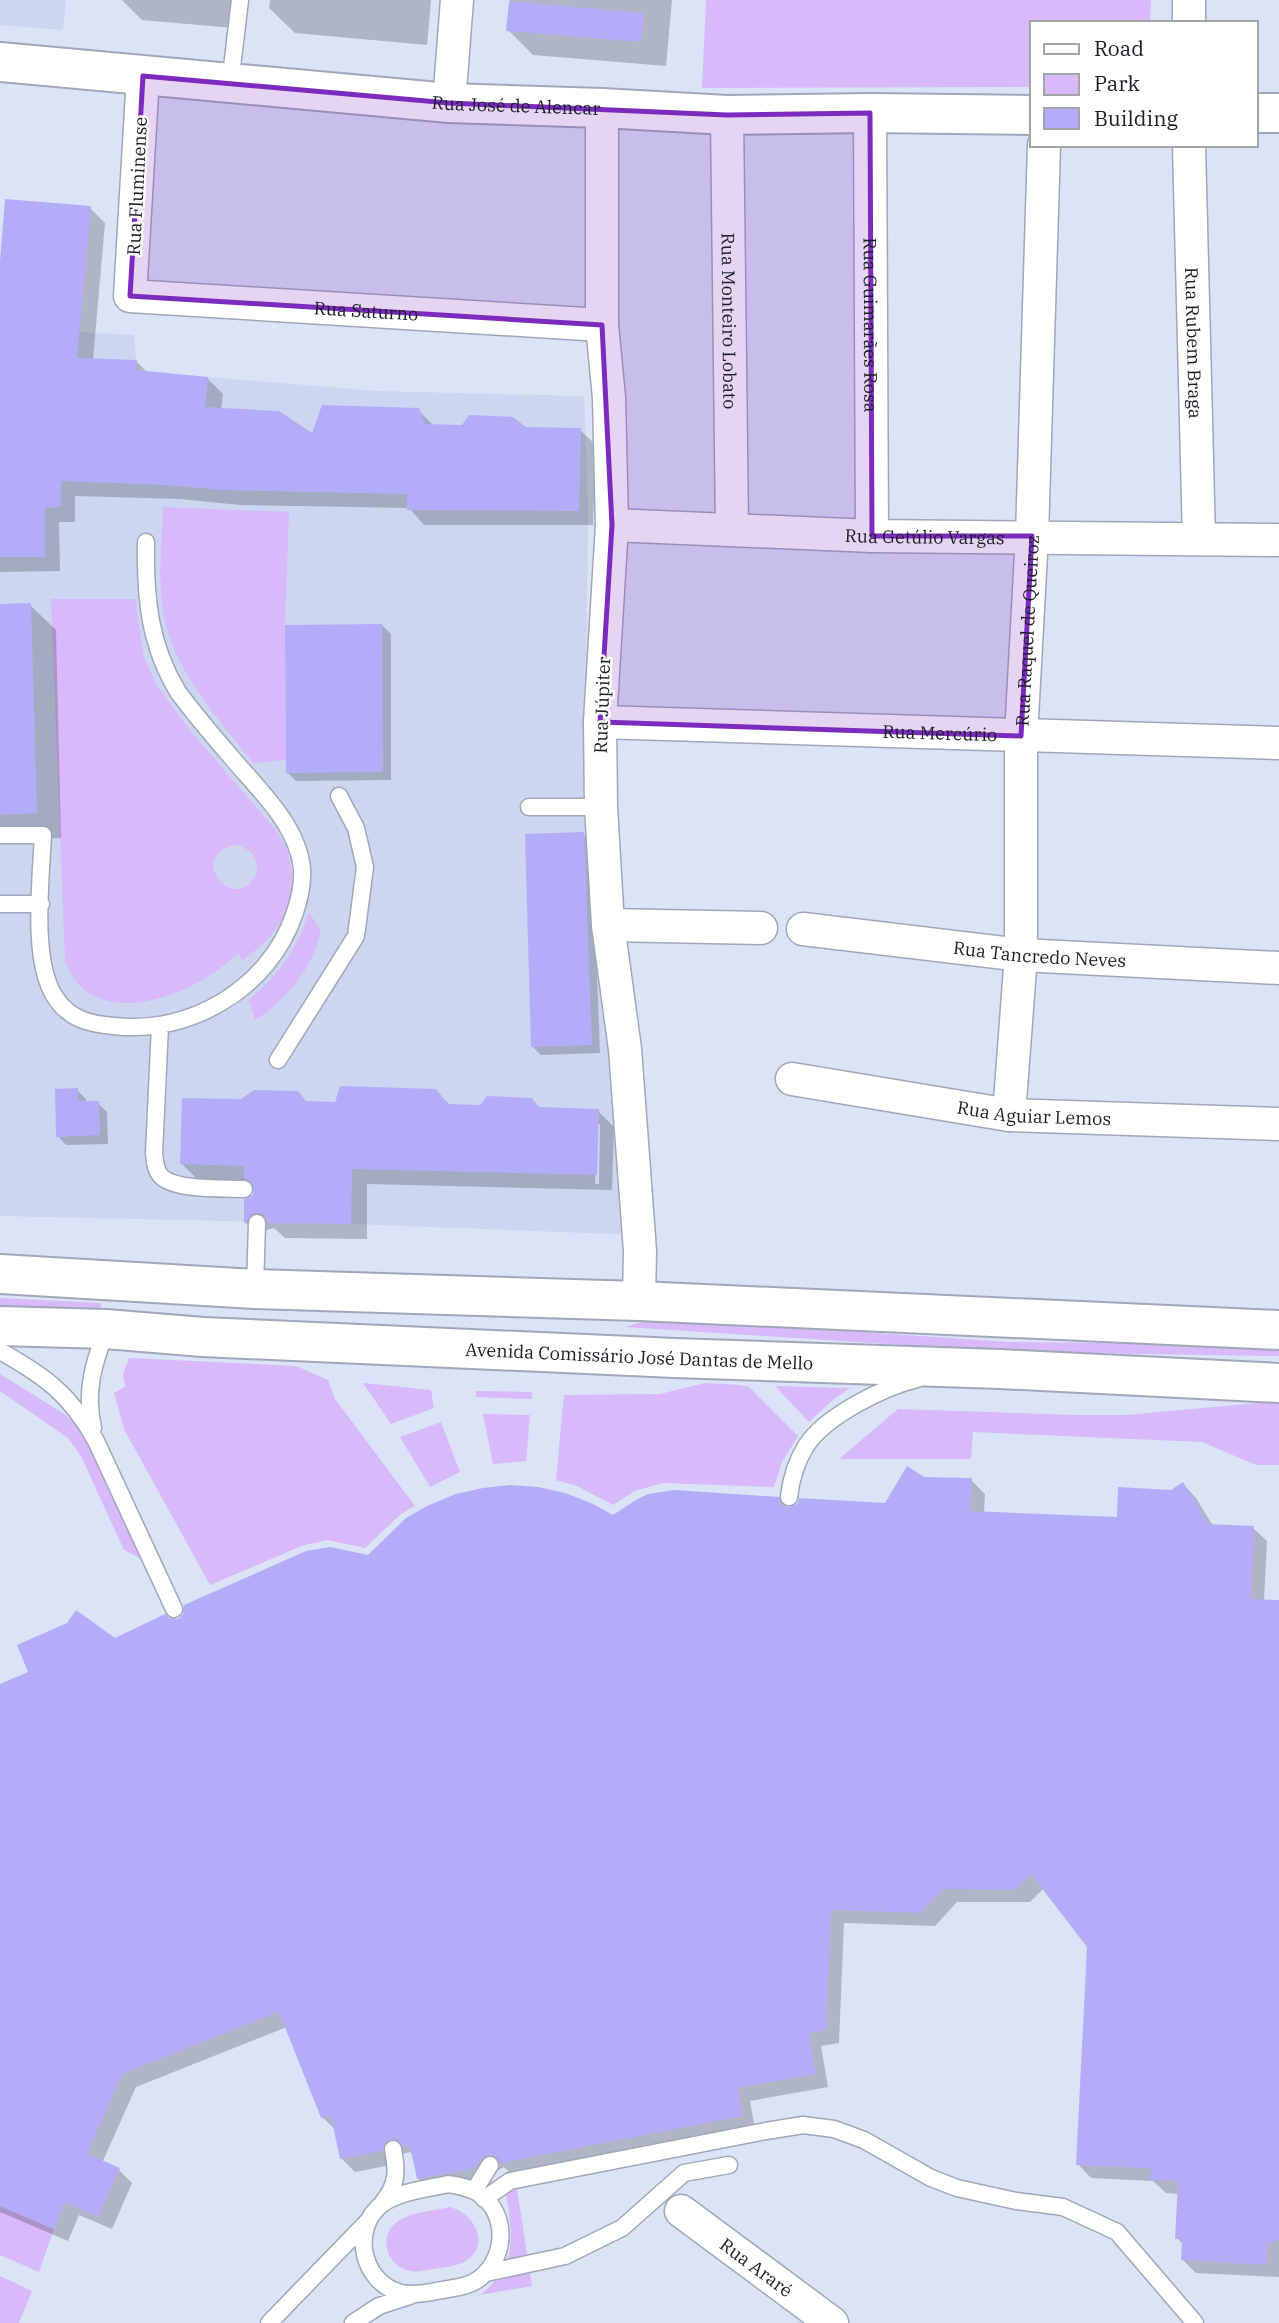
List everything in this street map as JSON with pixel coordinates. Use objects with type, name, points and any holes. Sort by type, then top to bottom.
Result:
[{"type":"main road","name":"Rua José de Alencar","points":[[0,62],[449,103],[727,115],[1030,115]]},
{"type":"main road","points":[[1258,113],[1279,113]]},
{"type":"main road","points":[[0,1274],[268,1290],[639,1301],[1279,1330]]},
{"type":"main road","points":[[106,1329],[110,1318],[120,1308],[138,1303],[222,1306],[255,1300],[268,1290]]},
{"type":"main road","name":"Avenida Comissário José Dantas de Mello","points":[[0,1326],[106,1329],[203,1337],[619,1356],[1000,1369],[1279,1383]]},
{"type":"street","points":[[449,103],[457,0]]},
{"type":"street","points":[[1189,0],[1189,21]]},
{"type":"street","name":"Rua Fluminense","points":[[130,296],[143,76]]},
{"type":"street","name":"Rua Júpiter","points":[[602,108],[602,325],[609,398],[612,525],[600,722],[601,807],[608,925],[625,1049],[640,1251],[639,1301]]},
{"type":"street","name":"Rua Guimarães Rosa","points":[[870,113],[872,536]]},
{"type":"street","name":"Rua Monteiro Lobato","points":[[727,115],[733,529]]},
{"type":"street","name":"Rua Raquel de Queiroz","points":[[1010,1115],[1021,955],[1021,736],[1032,536],[1044,147]]},
{"type":"street","name":"Rua Rubem Braga","points":[[1189,147],[1199,539]]},
{"type":"street","name":"Rua Saturno","points":[[130,296],[602,325]]},
{"type":"street","name":"Rua Getúlio Vargas","points":[[612,525],[872,536],[1279,540]]},
{"type":"street","name":"Rua Mercúrio","points":[[600,722],[1279,743]]},
{"type":"street","points":[[608,925],[761,928]]},
{"type":"street","name":"Rua Tancredo Neves","points":[[803,929],[1021,955],[1279,968]]},
{"type":"street","name":"Rua Aguiar Lemos","points":[[792,1079],[1010,1115],[1279,1124]]},
{"type":"street","name":"Rua Araré","points":[[681,2211],[832,2323]]},
{"type":"lane","points":[[230,84],[240,0]]},
{"type":"lane","points":[[0,835],[43,835],[41,956],[46,978],[54,996],[67,1012],[89,1023],[119,1027],[160,1026],[215,1007],[239,992],[269,963],[288,934],[300,897],[302,869],[296,844],[278,814],[178,692],[164,670],[145,592],[146,542]]},
{"type":"lane","points":[[278,1060],[356,936],[365,867],[356,828],[339,796]]},
{"type":"lane","points":[[529,807],[601,807]]},
{"type":"lane","points":[[0,904],[41,904]]},
{"type":"lane","points":[[160,1026],[155,1166],[161,1177],[185,1186],[244,1189]]},
{"type":"lane","points":[[257,1223],[268,1290]]},
{"type":"lane","points":[[96,1440],[90,1414],[90,1380],[106,1329]]},
{"type":"lane","points":[[0,1351],[41,1376],[69,1400],[82,1416],[96,1440],[174,1609]]},
{"type":"lane","points":[[789,1497],[797,1463],[807,1444],[856,1403],[908,1381],[941,1374],[1000,1369]]},
{"type":"lane","points":[[479,2195],[510,2181],[766,2131],[803,2125],[834,2129],[864,2140],[931,2178],[957,2188],[1016,2202],[1063,2207],[1117,2232],[1195,2323]]},
{"type":"lane","points":[[269,2323],[376,2211],[395,2184],[398,2171],[393,2149]]},
{"type":"lane","points":[[479,2195],[490,2165]]},
{"type":"lane","points":[[486,2273],[565,2256],[622,2228],[684,2173],[729,2165]]},
{"type":"lane","points":[[353,2323],[379,2306],[472,2284],[486,2273],[496,2259],[501,2242],[500,2224],[493,2208],[466,2187],[448,2184],[394,2197],[376,2211],[365,2232],[363,2248],[375,2277],[387,2287],[401,2293],[417,2295]]},
{"type":"highlighted area","points":[[143,76],[449,103],[727,115],[870,113],[872,536],[1032,536],[1021,736],[600,722],[612,525],[602,325],[130,296]]},
{"type":"shaded area","points":[[0,0],[66,0],[63,30],[0,25]]},
{"type":"shaded area","points":[[0,328],[134,335],[137,371],[378,391],[584,396],[588,510],[585,808],[638,1235],[351,1224],[0,1216]]},
{"type":"green space","points":[[706,0],[1151,0],[1150,21],[1030,21],[1030,87],[702,88]]},
{"type":"green space","points":[[163,507],[289,512],[285,625],[286,760],[253,763],[199,694],[177,656],[169,637],[162,603],[160,562]]},
{"type":"green space","points":[[51,599],[135,599],[144,658],[156,684],[188,728],[276,830],[288,851],[292,874],[291,899],[280,924],[263,944],[242,961],[239,953],[201,981],[159,998],[121,1003],[104,1000],[88,992],[75,980],[65,961]],"holes":[[[238,845],[255,857],[257,867],[254,878],[245,887],[235,889],[218,878],[214,868],[215,859],[222,850]]]},
{"type":"green space","points":[[309,913],[321,930],[312,957],[288,993],[255,1020],[249,1000],[285,961]]},
{"type":"green space","points":[[0,1298],[101,1303],[101,1312],[0,1307]]},
{"type":"green space","points":[[656,1318],[1008,1342],[1279,1345],[1279,1356],[1011,1352],[625,1327]]},
{"type":"green space","points":[[129,1358],[296,1366],[328,1380],[335,1399],[415,1506],[401,1514],[365,1548],[328,1540],[304,1545],[210,1585],[124,1429],[114,1393],[125,1387],[123,1374]]},
{"type":"green space","points":[[0,1374],[66,1415],[81,1430],[142,1559],[124,1550],[81,1456],[68,1438],[0,1391]]},
{"type":"green space","points":[[363,1383],[431,1390],[434,1408],[391,1424]]},
{"type":"green space","points":[[705,1383],[749,1387],[798,1436],[782,1462],[774,1487],[663,1483],[635,1491],[613,1505],[577,1486],[556,1480],[564,1395],[660,1394]]},
{"type":"green space","points":[[775,1386],[850,1388],[809,1422]]},
{"type":"green space","points":[[476,1391],[532,1392],[532,1399],[476,1397]]},
{"type":"green space","points":[[1279,1401],[1279,1465],[1256,1465],[1202,1442],[973,1432],[971,1459],[839,1459],[898,1409],[1126,1415]]},
{"type":"green space","points":[[483,1414],[530,1415],[526,1461],[493,1464]]},
{"type":"green space","points":[[441,1422],[460,1472],[430,1487],[400,1437]]},
{"type":"green space","points":[[517,2189],[532,2286],[480,2295],[501,2273],[507,2261],[511,2237],[506,2193]]},
{"type":"green space","points":[[0,2206],[54,2229],[39,2272],[0,2255]]},
{"type":"green space","points":[[449,2207],[466,2216],[477,2231],[477,2248],[472,2256],[449,2267],[421,2271],[411,2271],[395,2263],[387,2247],[387,2238],[397,2222],[415,2214]]},
{"type":"green space","points":[[0,2276],[32,2291],[19,2323],[0,2323]]},
{"type":"building","points":[[509,1],[644,13],[641,42],[506,31]]},
{"type":"building","points":[[5,199],[91,206],[77,358],[137,360],[136,370],[208,377],[205,407],[279,411],[312,433],[322,405],[419,408],[425,424],[462,425],[469,415],[513,417],[526,427],[581,428],[579,511],[407,510],[407,494],[224,490],[61,481],[61,507],[45,508],[45,557],[0,557],[0,261]]},
{"type":"building","points":[[31,603],[37,813],[0,815],[0,604]]},
{"type":"building","points":[[382,624],[383,772],[286,773],[285,625]]},
{"type":"building","points":[[584,832],[592,1045],[531,1047],[525,834]]},
{"type":"building","points":[[340,1086],[436,1089],[448,1104],[480,1105],[487,1096],[532,1098],[539,1107],[599,1109],[597,1175],[352,1169],[351,1224],[267,1223],[263,1214],[257,1213],[251,1214],[244,1223],[244,1199],[253,1195],[254,1189],[250,1180],[244,1179],[244,1166],[180,1164],[182,1098],[241,1099],[254,1090],[298,1091],[306,1101],[335,1102]]},
{"type":"building","points":[[78,1088],[78,1101],[99,1101],[100,1135],[56,1137],[55,1089]]},
{"type":"building","points":[[907,1466],[924,1477],[972,1478],[970,1511],[1117,1517],[1118,1487],[1171,1490],[1183,1482],[1208,1524],[1254,1526],[1251,1599],[1279,1600],[1279,2239],[1267,2246],[1266,2265],[1181,2260],[1182,2239],[1175,2239],[1178,2181],[1150,2180],[1151,2168],[1076,2165],[1087,1947],[1031,1874],[1016,1890],[943,1889],[921,1913],[831,1910],[826,2030],[809,2033],[816,2074],[738,2088],[743,2116],[500,2163],[496,2156],[490,2155],[481,2159],[476,2168],[417,2179],[410,2146],[403,2147],[396,2139],[386,2141],[383,2151],[340,2159],[331,2116],[321,2118],[279,2012],[122,2074],[87,2154],[120,2168],[98,2217],[65,2202],[54,2229],[0,2206],[0,1684],[28,1672],[17,1645],[67,1623],[76,1610],[115,1638],[165,1614],[169,1618],[178,1619],[183,1614],[184,1605],[306,1551],[330,1547],[368,1555],[406,1518],[456,1494],[483,1488],[510,1485],[538,1487],[565,1493],[613,1515],[648,1494],[675,1490],[779,1497],[782,1505],[788,1507],[797,1504],[799,1498],[885,1503]]}]
